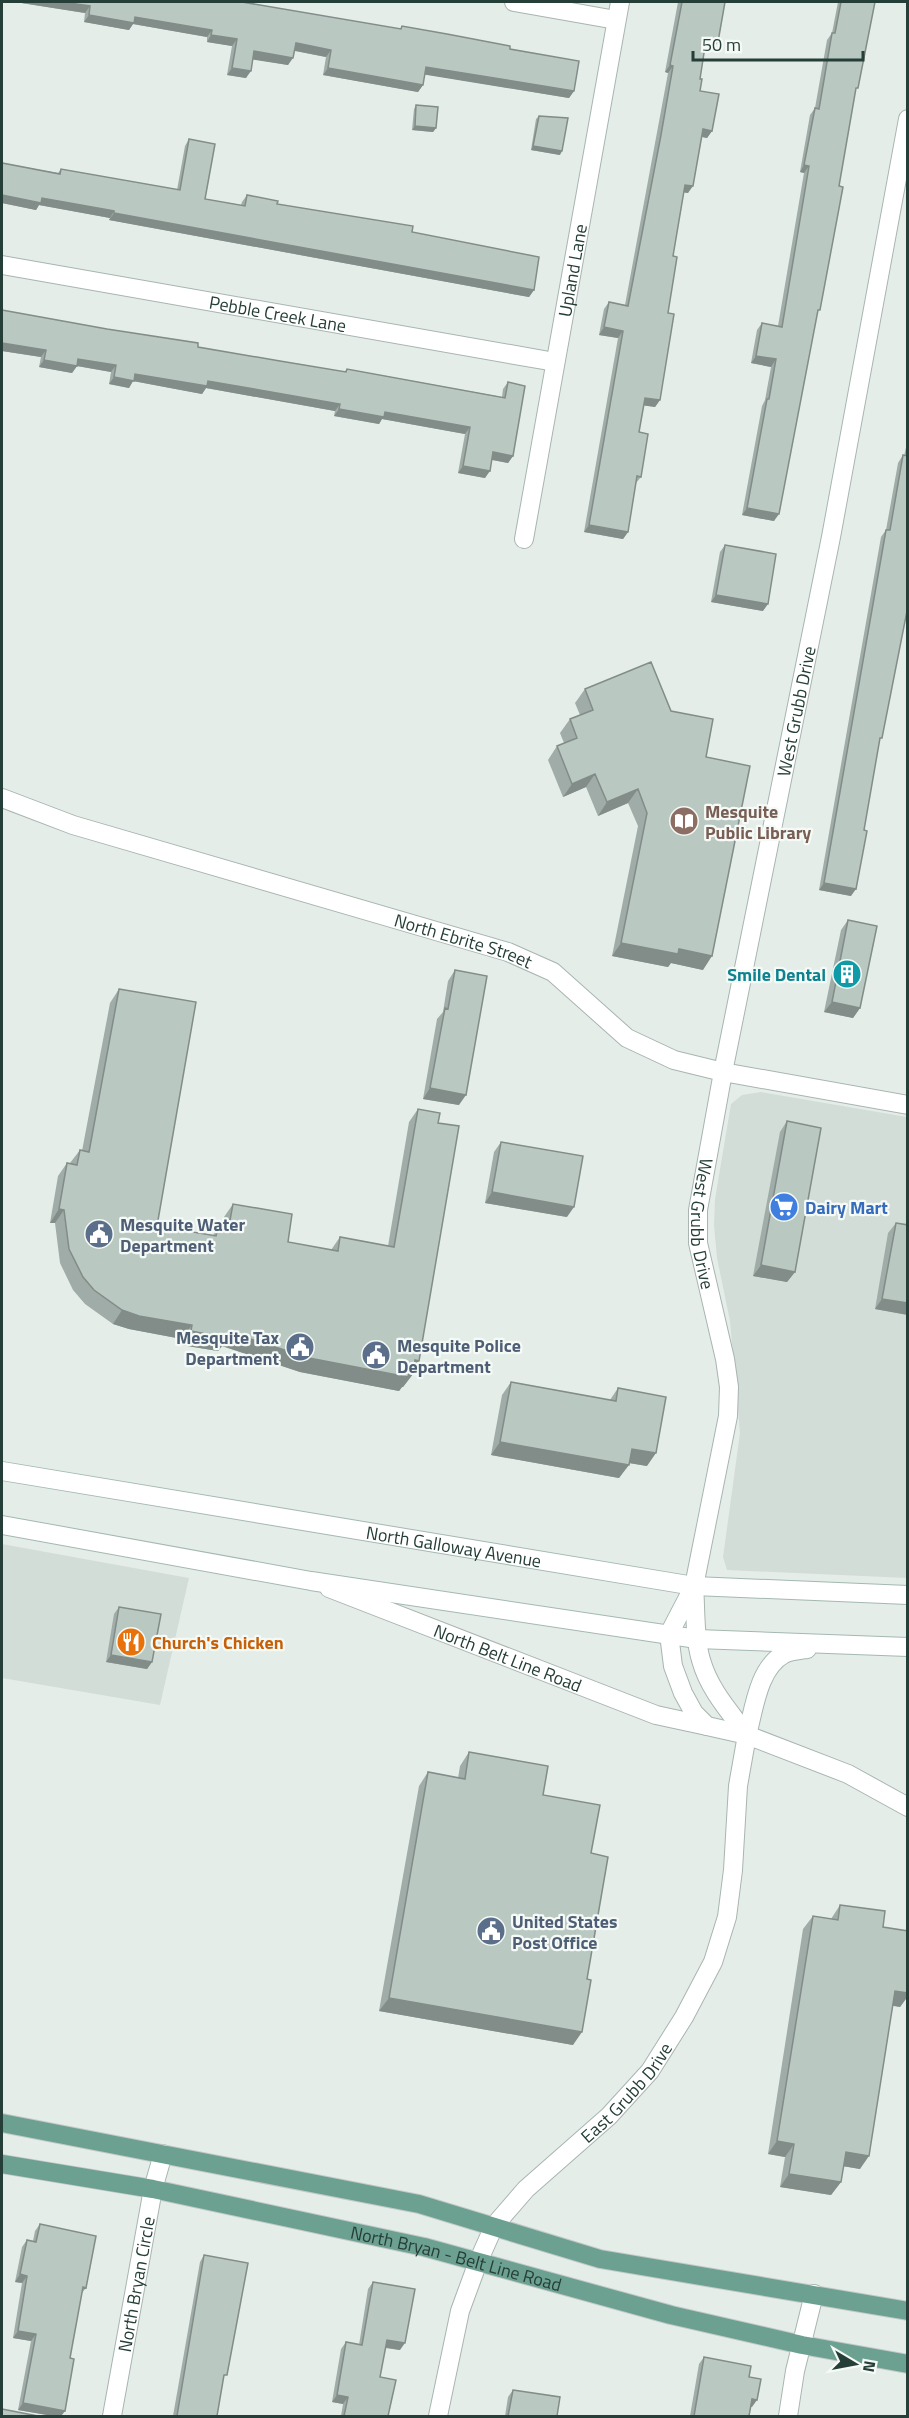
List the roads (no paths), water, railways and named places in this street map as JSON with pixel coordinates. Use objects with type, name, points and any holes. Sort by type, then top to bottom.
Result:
[{"type":"main road","name":"North Bryan - Belt Line Road","points":[[2,2123],[419,2204],[600,2259],[908,2311]]},
{"type":"main road","name":"North Bryan - Belt Line Road","points":[[2,2164],[153,2189],[424,2247],[671,2315],[802,2345],[908,2364]]},
{"type":"street","points":[[514,2],[618,10]]},
{"type":"street","name":"Upland Lane","points":[[524,538],[618,10]]},
{"type":"street","name":"West Grubb Drive","points":[[747,1735],[716,1694],[705,1673],[697,1639],[694,1586],[728,1416],[729,1387],[725,1359],[698,1243],[698,1210],[723,1072],[831,537],[908,119]]},
{"type":"street","name":"Pebble Creek Lane","points":[[2,265],[555,362]]},
{"type":"street","name":"North Ebrite Street","points":[[2,798],[73,825],[508,952],[553,972],[627,1038],[674,1060],[723,1072],[908,1105]]},
{"type":"street","name":"North Galloway Avenue","points":[[2,1471],[694,1586],[908,1595]]},
{"type":"street","points":[[2,1525],[311,1581],[697,1639],[908,1647]]},
{"type":"street","name":"North Belt Line Road","points":[[311,1581],[656,1715],[706,1726]]},
{"type":"street","name":"West Grubb Drive","points":[[669,1634],[694,1586]]},
{"type":"street","points":[[669,1634],[673,1666],[683,1693],[694,1713],[706,1726],[747,1735],[848,1774],[908,1807]]},
{"type":"street","name":"East Grubb Drive","points":[[438,2416],[460,2311],[494,2226],[526,2189],[609,2116],[650,2071],[684,2017],[713,1962],[727,1917],[733,1870],[738,1785],[747,1735],[761,1682],[773,1664],[784,1654],[831,1644]]},
{"type":"street","name":"North Bryan Circle","points":[[112,2416],[153,2189],[163,2154]]},
{"type":"street","points":[[788,2416],[814,2294]]},
{"type":"place","name":"Mesquite Public Library","points":[[684,821]]},
{"type":"place","name":"Smile Dental","points":[[847,974]]},
{"type":"place","name":"Dairy Mart","points":[[784,1207]]},
{"type":"place","name":"Mesquite Water Department","points":[[99,1234]]},
{"type":"place","name":"Mesquite Tax Department","points":[[300,1347]]},
{"type":"place","name":"Mesquite Police Department","points":[[376,1355]]},
{"type":"place","name":"Church's Chicken","points":[[131,1642]]},
{"type":"place","name":"United States Post Office","points":[[491,1931]]}]
